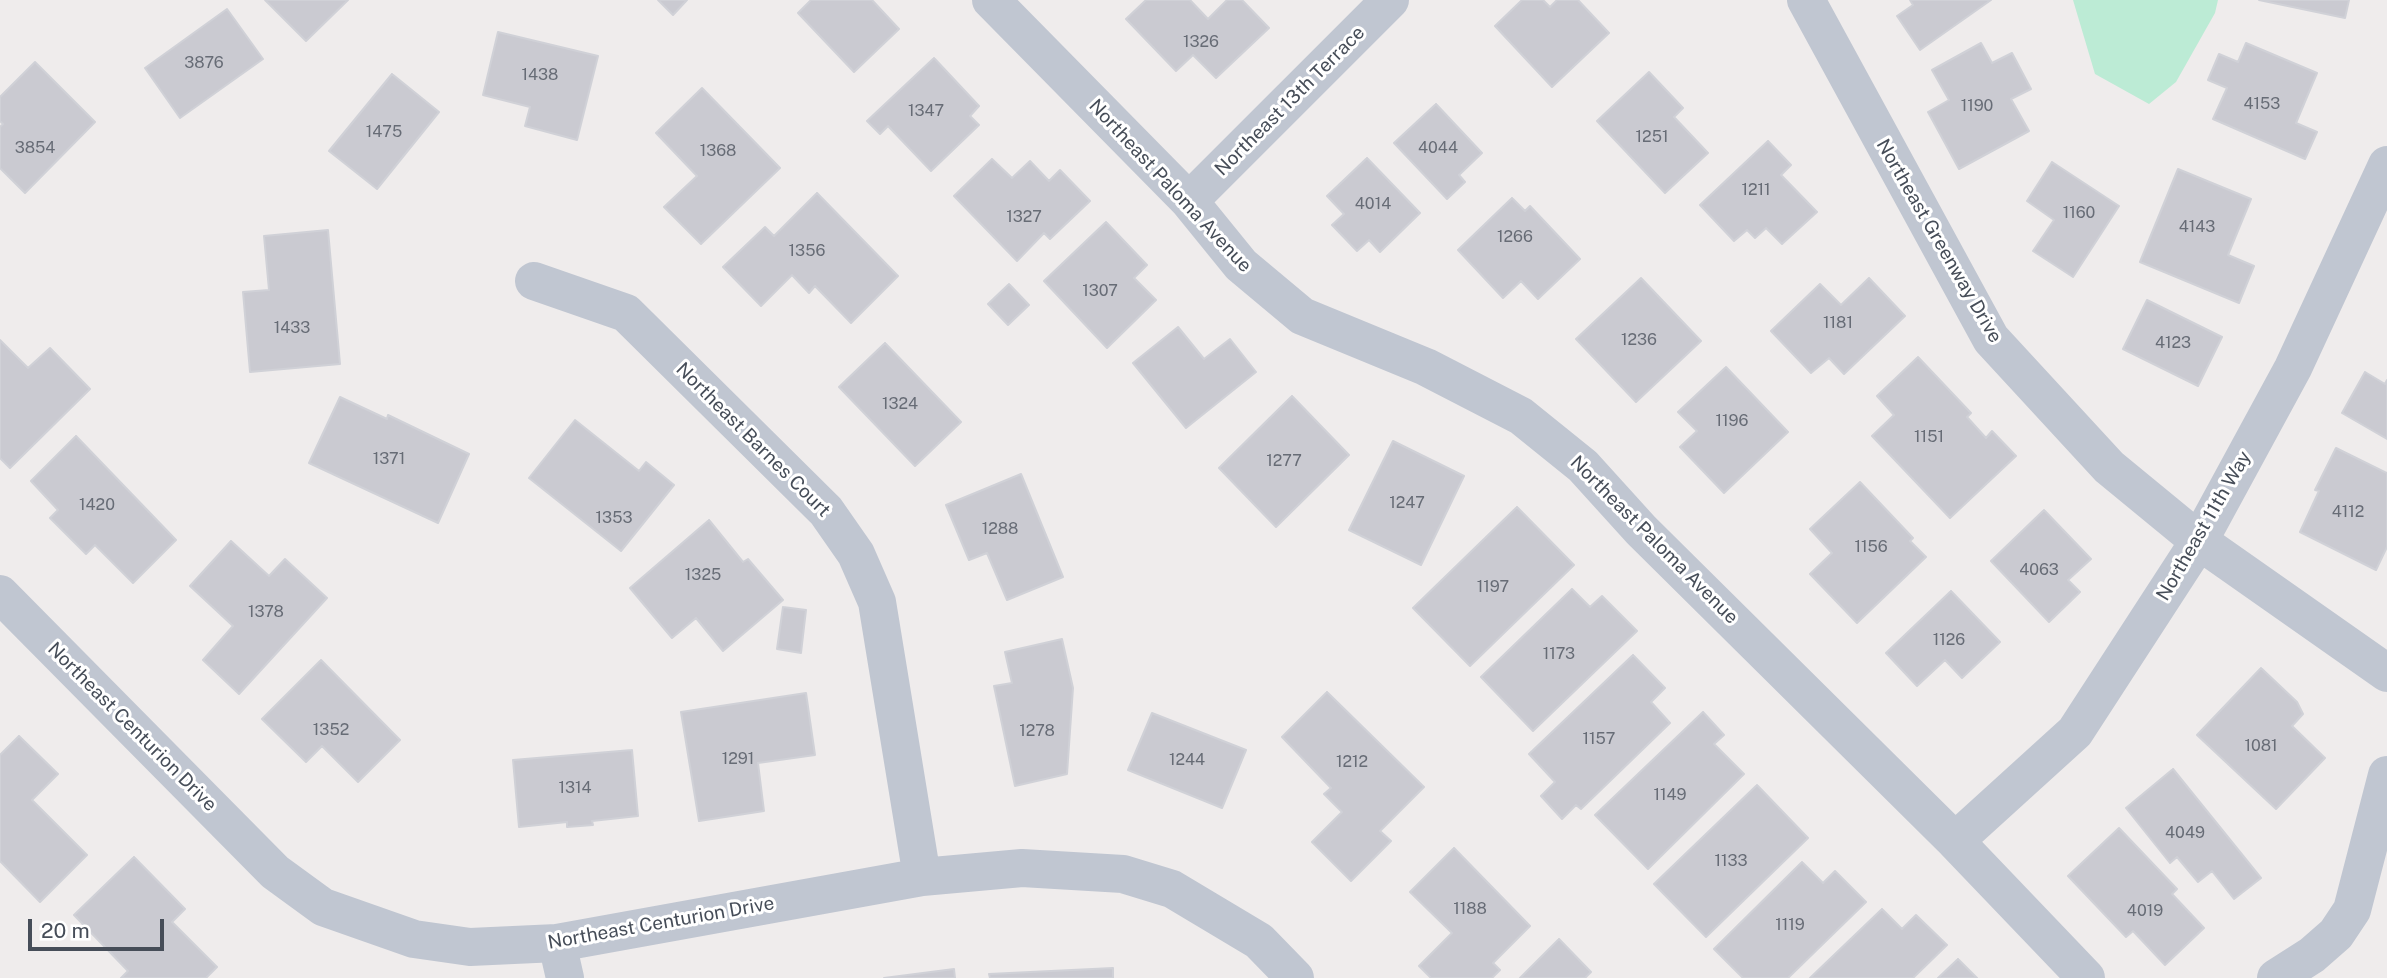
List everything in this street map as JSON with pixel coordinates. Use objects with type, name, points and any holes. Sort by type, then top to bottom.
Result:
[{"type":"street","name":"Northeast Paloma Avenue","points":[[991,0],[1189,201],[1241,265],[1302,316],[1426,367],[1521,416],[1584,466],[1642,530],[1955,841],[2086,978]]},
{"type":"street","name":"Northeast 13th Terrace","points":[[1189,201],[1390,0]]},
{"type":"street","name":"Northeast Greenway Drive","points":[[1806,0],[1991,339],[2109,467],[2199,541],[2387,674]]},
{"type":"street","name":"Northeast 11th Way","points":[[1955,841],[2075,732],[2199,541],[2293,368],[2387,165]]},
{"type":"street","name":"Northeast Barnes Court","points":[[534,281],[626,313],[826,511],[856,554],[877,602],[922,877]]},
{"type":"street","name":"Northeast Centurion Drive","points":[[0,593],[275,872],[323,907],[414,939],[561,960],[922,877],[1023,868],[1123,874],[1172,890],[1259,941],[1295,978]]},
{"type":"street","points":[[2276,978],[2312,956],[2336,934],[2352,910],[2387,775]]},
{"type":"green space","points":[[2073,0],[2218,0],[2215,13],[2176,82],[2149,104],[2095,74]]},
{"type":"building","points":[[265,0],[348,0],[306,41]]},
{"type":"building","points":[[658,0],[687,0],[673,15]]},
{"type":"building","points":[[811,0],[872,0],[899,29],[854,72],[798,13]]},
{"type":"building","points":[[1146,0],[1190,0],[1208,19],[1227,0],[1242,0],[1269,28],[1216,78],[1193,55],[1176,71],[1126,19]]},
{"type":"building","points":[[1522,0],[1543,0],[1550,7],[1557,0],[1578,0],[1609,33],[1552,87],[1495,26]]},
{"type":"building","points":[[1910,0],[1991,0],[1920,50],[1897,16],[1913,5]]},
{"type":"building","points":[[2259,0],[2349,0],[2345,18]]},
{"type":"building","points":[[227,9],[263,59],[180,118],[145,68]]},
{"type":"building","points":[[498,32],[598,56],[577,140],[525,126],[530,107],[483,95]]},
{"type":"building","points":[[1981,43],[1992,63],[2012,53],[2031,89],[2011,99],[2029,131],[1959,169],[1928,112],[1949,100],[1932,70]]},
{"type":"building","points":[[2246,43],[2317,73],[2296,123],[2317,132],[2305,159],[2213,119],[2227,88],[2208,80],[2219,54],[2238,62]]},
{"type":"building","points":[[934,58],[979,106],[970,116],[979,125],[931,171],[888,126],[880,134],[867,121]]},
{"type":"building","points":[[35,62],[95,122],[25,193],[0,168],[0,127],[3,124],[0,121],[0,97]]},
{"type":"building","points":[[1649,72],[1683,108],[1674,117],[1708,153],[1665,193],[1597,121]]},
{"type":"building","points":[[392,74],[439,112],[377,189],[329,151]]},
{"type":"building","points":[[702,88],[780,168],[701,244],[664,207],[697,176],[656,133]]},
{"type":"building","points":[[1436,104],[1482,153],[1459,175],[1465,182],[1447,199],[1394,143]]},
{"type":"building","points":[[1768,141],[1791,165],[1781,175],[1817,212],[1782,244],[1766,228],[1755,238],[1747,230],[1734,241],[1700,205]]},
{"type":"building","points":[[1367,158],[1420,213],[1380,252],[1369,240],[1357,251],[1332,225],[1344,214],[1327,196]]},
{"type":"building","points":[[992,159],[1012,178],[1030,161],[1049,181],[1060,170],[1090,201],[1050,239],[1044,233],[1017,261],[954,196]]},
{"type":"building","points":[[2052,162],[2119,206],[2073,277],[2033,251],[2054,220],[2027,201]]},
{"type":"building","points":[[2178,169],[2251,199],[2228,255],[2254,266],[2239,303],[2140,262]]},
{"type":"building","points":[[817,193],[898,276],[851,323],[815,286],[809,293],[792,275],[761,306],[723,267],[765,227],[774,236]]},
{"type":"building","points":[[1512,198],[1525,211],[1530,206],[1580,259],[1538,299],[1521,281],[1503,298],[1458,250]]},
{"type":"building","points":[[1106,222],[1147,265],[1134,278],[1156,300],[1107,348],[1044,281]]},
{"type":"building","points":[[328,230],[340,364],[250,372],[243,292],[269,290],[264,236]]},
{"type":"building","points":[[1641,278],[1701,341],[1636,402],[1576,339]]},
{"type":"building","points":[[1869,278],[1905,316],[1844,374],[1829,358],[1811,373],[1771,331],[1820,284],[1841,305]]},
{"type":"building","points":[[1009,284],[1029,305],[1008,325],[988,304]]},
{"type":"building","points":[[2147,300],[2222,337],[2198,386],[2123,349]]},
{"type":"building","points":[[1178,327],[1204,359],[1230,339],[1256,372],[1186,428],[1133,363]]},
{"type":"building","points":[[0,340],[28,368],[50,348],[90,389],[10,468],[0,458]]},
{"type":"building","points":[[885,343],[961,422],[915,466],[839,387]]},
{"type":"building","points":[[1918,357],[1971,413],[1967,417],[1986,438],[1992,431],[2016,456],[1950,518],[1872,436],[1894,415],[1877,396]]},
{"type":"building","points":[[1726,367],[1788,432],[1724,493],[1680,447],[1697,431],[1678,412]]},
{"type":"building","points":[[2365,372],[2385,384],[2387,380],[2387,439],[2342,413]]},
{"type":"building","points":[[1292,396],[1349,455],[1276,527],[1219,468]]},
{"type":"building","points":[[340,397],[387,419],[388,415],[469,454],[438,523],[309,463]]},
{"type":"building","points":[[575,420],[639,471],[646,462],[674,485],[621,551],[529,478]]},
{"type":"building","points":[[76,436],[176,540],[133,583],[95,545],[86,554],[50,518],[58,510],[31,481]]},
{"type":"building","points":[[1393,441],[1464,476],[1421,565],[1349,530]]},
{"type":"building","points":[[2336,448],[2387,473],[2387,547],[2376,570],[2300,532],[2319,491],[2315,490]]},
{"type":"building","points":[[1021,474],[1063,577],[1007,600],[987,553],[969,560],[946,505]]},
{"type":"building","points":[[1860,482],[1913,538],[1910,541],[1926,557],[1857,623],[1810,574],[1832,553],[1810,529]]},
{"type":"building","points":[[1517,507],[1574,565],[1470,666],[1413,608]]},
{"type":"building","points":[[2044,510],[2091,559],[2068,580],[2080,592],[2049,622],[1991,561]]},
{"type":"building","points":[[709,520],[743,562],[748,559],[783,600],[723,651],[696,618],[672,638],[630,588]]},
{"type":"building","points":[[231,541],[269,576],[285,559],[327,598],[239,694],[203,660],[233,626],[190,586]]},
{"type":"building","points":[[1572,589],[1590,607],[1602,596],[1637,631],[1533,731],[1481,677]]},
{"type":"building","points":[[1951,591],[2000,642],[1962,678],[1945,660],[1917,686],[1886,653]]},
{"type":"building","points":[[783,607],[806,610],[801,653],[777,649]]},
{"type":"building","points":[[1062,639],[1073,688],[1067,774],[1015,786],[994,686],[1012,683],[1005,652]]},
{"type":"building","points":[[1633,655],[1665,688],[1651,702],[1670,723],[1581,809],[1576,805],[1562,819],[1541,796],[1555,782],[1529,754]]},
{"type":"building","points":[[321,660],[400,740],[358,782],[322,746],[306,762],[262,719]]},
{"type":"building","points":[[2261,668],[2297,702],[2303,714],[2292,726],[2325,758],[2276,809],[2197,735]]},
{"type":"building","points":[[1327,692],[1424,787],[1380,831],[1391,841],[1351,881],[1312,842],[1342,812],[1324,794],[1331,788],[1282,737]]},
{"type":"building","points":[[806,693],[815,755],[758,763],[764,811],[699,821],[681,712]]},
{"type":"building","points":[[1703,712],[1724,735],[1714,744],[1744,774],[1648,869],[1595,815]]},
{"type":"building","points":[[1152,713],[1246,750],[1222,808],[1128,770]]},
{"type":"building","points":[[19,736],[58,774],[32,800],[87,855],[40,902],[0,861],[0,755]]},
{"type":"building","points":[[632,750],[638,816],[592,821],[593,825],[567,827],[567,822],[519,827],[513,760]]},
{"type":"building","points":[[2173,769],[2261,878],[2234,899],[2212,871],[2198,882],[2177,857],[2170,863],[2126,808]]},
{"type":"building","points":[[1757,785],[1808,838],[1706,937],[1654,884]]},
{"type":"building","points":[[2119,828],[2177,889],[2172,894],[2204,928],[2165,965],[2133,931],[2126,937],[2068,876]]},
{"type":"building","points":[[1454,848],[1530,926],[1493,963],[1500,970],[1492,978],[1431,978],[1419,966],[1452,933],[1410,892]]},
{"type":"building","points":[[134,857],[185,909],[172,922],[217,967],[206,978],[121,978],[128,971],[74,915]]},
{"type":"building","points":[[1802,862],[1823,883],[1835,871],[1866,902],[1788,978],[1743,978],[1714,949]]},
{"type":"building","points":[[1882,909],[1902,929],[1916,915],[1947,945],[1913,978],[1810,978]]},
{"type":"building","points":[[1559,939],[1591,972],[1585,978],[1520,978]]},
{"type":"building","points":[[1958,959],[1977,978],[1938,978]]},
{"type":"building","points":[[1113,968],[1113,978],[990,978],[989,974]]},
{"type":"building","points":[[954,969],[955,978],[884,978]]}]
